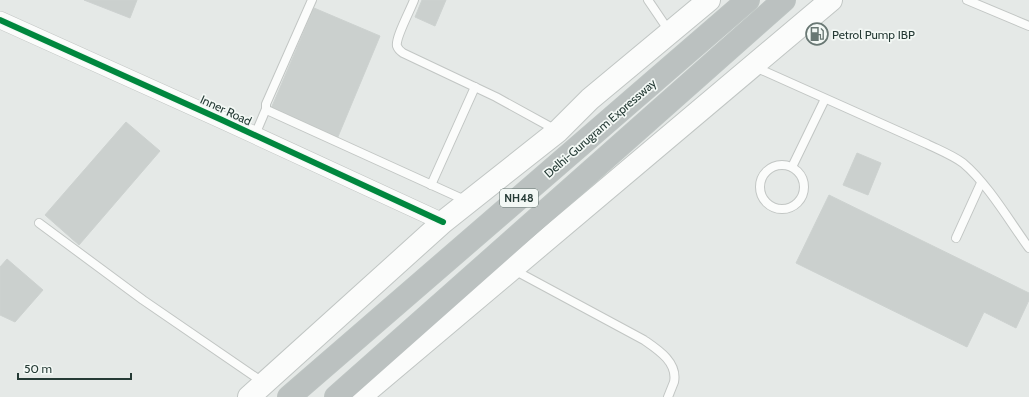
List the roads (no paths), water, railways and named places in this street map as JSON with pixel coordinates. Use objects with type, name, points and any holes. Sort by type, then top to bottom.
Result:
[{"type":"highway","name":"Delhi-Gurugram Expressway","points":[[289,397],[748,0]]},
{"type":"highway","name":"NH48","points":[[336,397],[784,0]]},
{"type":"main road","points":[[257,390],[443,222],[558,131],[590,99],[709,0]]},
{"type":"main road","points":[[360,397],[831,0]]},
{"type":"street","name":"Inner Road","points":[[0,20],[443,222]]},
{"type":"lane","points":[[255,135],[266,109],[266,104],[312,0]]},
{"type":"lane","points":[[414,0],[398,36],[396,45],[399,50],[496,97],[558,131]]},
{"type":"lane","points":[[648,0],[669,32]]},
{"type":"lane","points":[[967,0],[1029,26]]},
{"type":"lane","points":[[752,66],[955,158],[972,172],[982,183],[1029,248]]},
{"type":"lane","points":[[431,185],[475,87]]},
{"type":"lane","points":[[792,167],[825,98]]},
{"type":"lane","points":[[266,109],[470,202]]},
{"type":"lane","points":[[784,165],[792,167],[798,172],[804,185],[803,193],[800,199],[795,205],[789,208],[781,209],[768,204],[761,192],[760,185],[762,179],[771,168],[784,165]]},
{"type":"lane","points":[[956,238],[982,183]]},
{"type":"lane","points":[[39,223],[143,300],[257,390]]},
{"type":"lane","points":[[512,269],[644,340],[656,348],[669,362],[674,375],[674,382],[668,397]]},
{"type":"place","name":"Petrol Pump IBP","points":[[817,34]]}]
